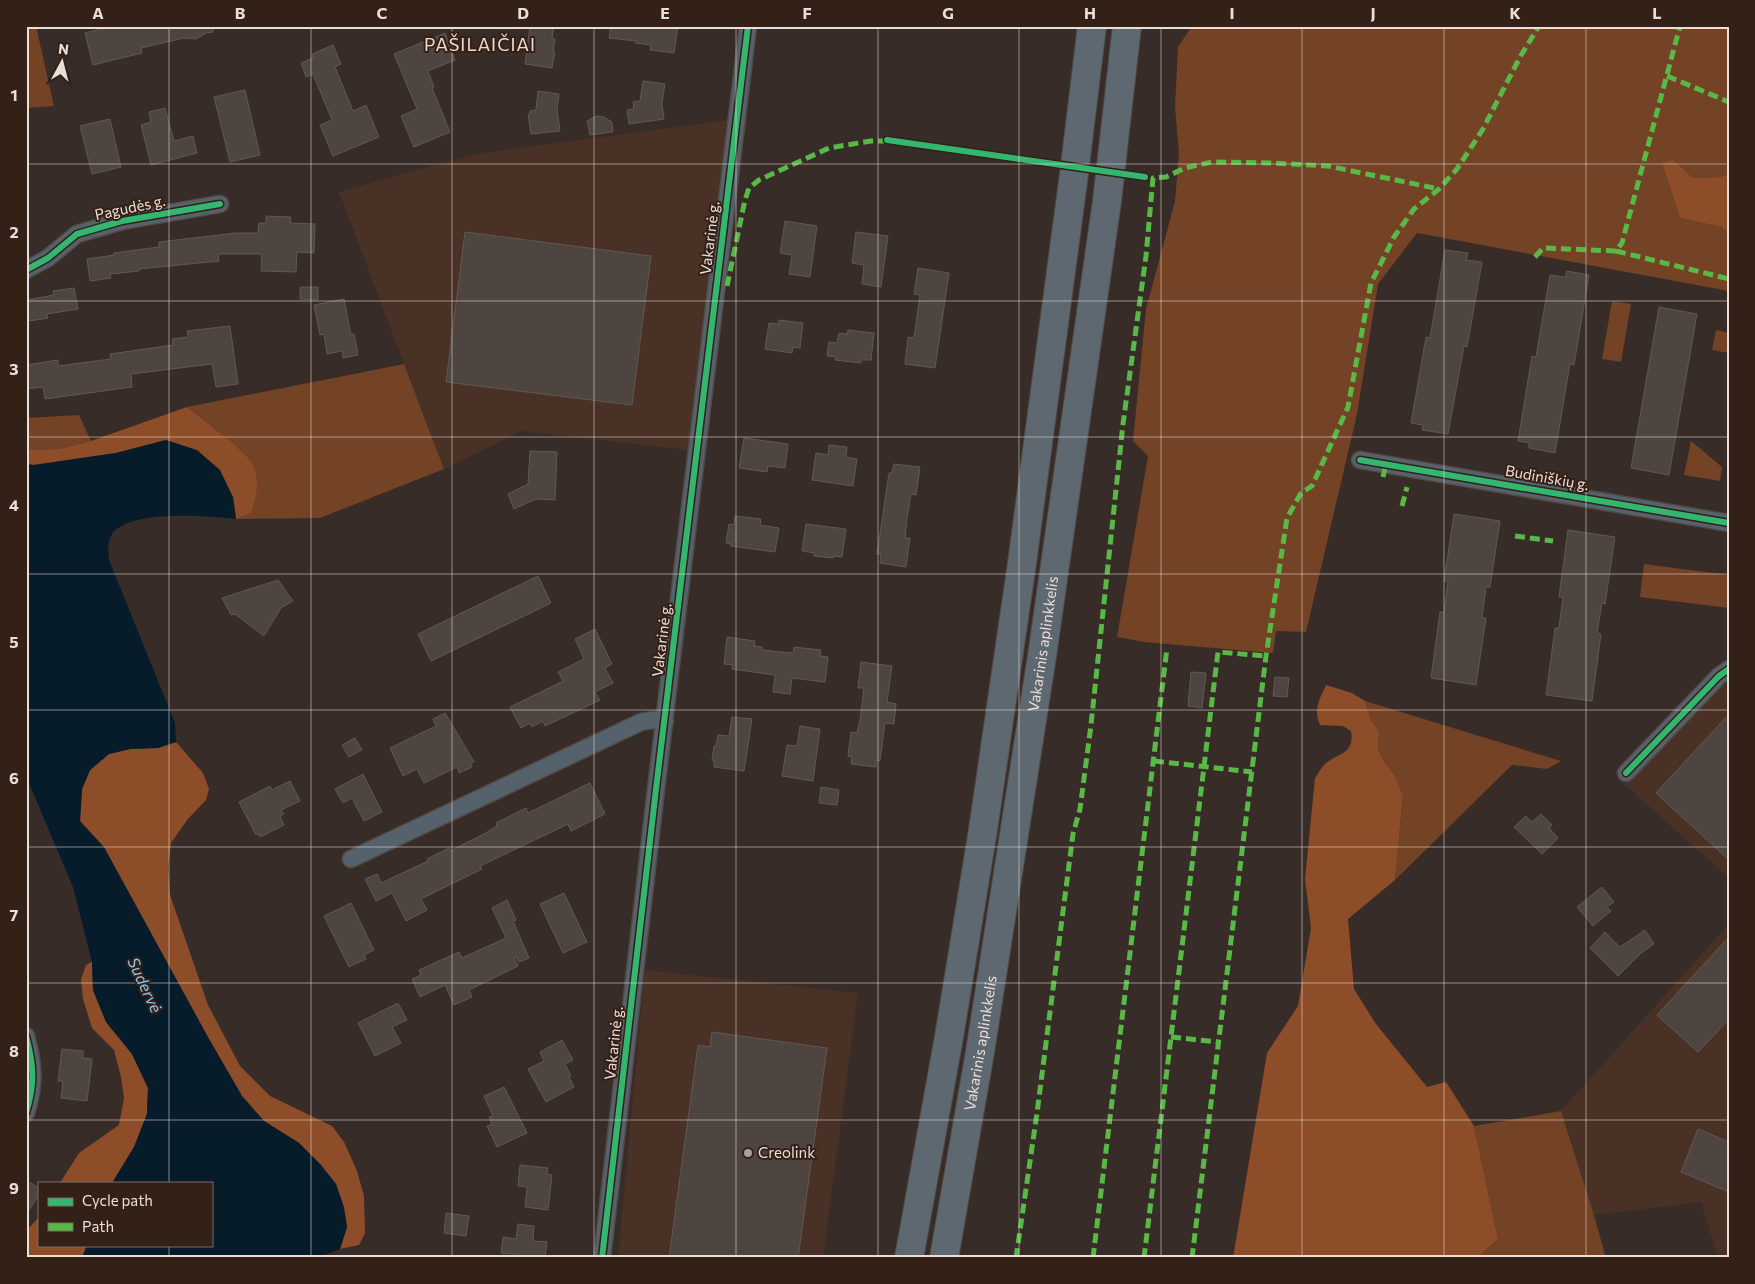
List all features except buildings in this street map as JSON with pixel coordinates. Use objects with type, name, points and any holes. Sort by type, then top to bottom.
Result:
[{"type":"highway","points":[[1084,26],[1086,62]]},
{"type":"highway","points":[[910,1258],[949,1037],[987,802],[1055,320],[1092,26]]},
{"type":"highway","name":"Vakarinis aplinkkelis","points":[[944,1258],[981,1043],[1044,646],[1108,202],[1127,26]]},
{"type":"street","name":"Vakarinė g.","points":[[602,1258],[748,26]]},
{"type":"street","name":"Pagudės g.","points":[[26,270],[48,258],[77,234],[122,221],[220,204]]},
{"type":"street","name":"Budiniškių g.","points":[[1360,460],[1729,523]]},
{"type":"street","points":[[1626,773],[1719,676],[1729,669]]},
{"type":"street","points":[[351,859],[641,722],[665,721]]},
{"type":"street","points":[[26,1036],[34,1077],[26,1113]]},
{"type":"shaded area","points":[[26,26],[36,26],[54,106],[26,108]]},
{"type":"shaded area","points":[[1192,26],[1729,26],[1729,173],[1723,177],[1693,178],[1673,161],[1662,163],[1680,218],[1721,227],[1729,234],[1729,291],[1417,233],[1378,284],[1357,414],[1306,632],[1276,631],[1273,653],[1144,642],[1117,637],[1148,456],[1133,441],[1146,309],[1175,201],[1179,154],[1175,107],[1178,47]]},
{"type":"shaded area","points":[[729,120],[688,450],[522,431],[444,469],[339,192],[475,154]]},
{"type":"shaded area","points":[[1673,160],[1693,178],[1722,177],[1729,173],[1729,234],[1721,227],[1680,218],[1662,163]]},
{"type":"shaded area","points":[[1612,301],[1631,304],[1621,362],[1602,359]]},
{"type":"shaded area","points":[[1716,330],[1729,333],[1729,353],[1712,350]]},
{"type":"shaded area","points":[[404,364],[444,469],[320,518],[236,519],[251,513],[248,459],[216,429],[187,407]]},
{"type":"shaded area","points":[[187,407],[234,444],[254,467],[257,485],[251,513],[236,519],[233,497],[166,440],[116,453],[34,465],[26,464],[26,450],[59,449],[91,441]]},
{"type":"shaded area","points":[[79,415],[91,441],[59,449],[26,450],[26,418]]},
{"type":"shaded area","points":[[1691,441],[1722,467],[1720,481],[1684,475]]},
{"type":"shaded area","points":[[1644,564],[1729,575],[1729,608],[1640,597]]},
{"type":"shaded area","points":[[1729,677],[1729,878],[1624,784],[1725,678]]},
{"type":"shaded area","points":[[1326,685],[1352,693],[1365,701],[1371,720],[1379,731],[1378,748],[1383,760],[1395,776],[1403,795],[1395,880],[1348,919],[1354,989],[1376,1024],[1427,1087],[1446,1082],[1474,1126],[1498,1239],[1477,1258],[1233,1258],[1267,1053],[1298,1006],[1311,928],[1305,879],[1315,778],[1325,764],[1348,749],[1352,739],[1351,731],[1343,726],[1320,725],[1317,709]]},
{"type":"shaded area","points":[[1365,701],[1561,761],[1547,769],[1512,765],[1395,880],[1403,795],[1395,776],[1383,760],[1378,748],[1379,731],[1371,720]]},
{"type":"shaded area","points":[[176,742],[203,773],[209,789],[206,800],[187,820],[171,843],[168,867],[170,895],[208,1005],[240,1066],[270,1096],[332,1126],[344,1142],[357,1171],[364,1196],[365,1233],[359,1245],[340,1249],[347,1227],[336,1184],[320,1164],[299,1143],[264,1121],[242,1096],[80,821],[82,789],[90,770],[109,754],[130,749],[158,748]]},
{"type":"shaded area","points":[[1729,924],[1729,1258],[1718,1258],[1701,1202],[1594,1215],[1561,1111]]},
{"type":"shaded area","points":[[92,962],[93,990],[106,1022],[132,1054],[148,1088],[147,1114],[134,1147],[113,1182],[61,1182],[79,1153],[119,1125],[124,1098],[114,1050],[92,1028],[83,999],[81,979],[86,965]]},
{"type":"shaded area","points":[[645,970],[858,993],[823,1258],[618,1258]]},
{"type":"shaded area","points":[[1561,1111],[1606,1258],[1477,1258],[1498,1239],[1474,1126]]},
{"type":"shaded area","points":[[38,1218],[38,1246],[87,1246],[82,1258],[26,1258],[26,1231]]},
{"type":"water","name":"Sudervė","points":[[166,440],[197,450],[220,470],[233,497],[236,519],[190,516],[152,517],[121,526],[110,537],[108,547],[109,560],[175,723],[176,742],[158,748],[130,749],[109,754],[90,770],[82,789],[80,821],[104,847],[242,1096],[264,1121],[299,1143],[320,1164],[336,1184],[344,1207],[347,1227],[340,1249],[316,1258],[82,1258],[87,1246],[212,1246],[212,1182],[113,1182],[134,1147],[147,1114],[148,1088],[132,1054],[106,1022],[93,990],[92,962],[73,887],[26,776],[26,464],[34,465],[116,453]]},
{"type":"marked path","points":[[1192,1258],[1266,656],[1287,518],[1301,493],[1312,486],[1348,407],[1371,283],[1394,237],[1414,209],[1439,189],[1457,169],[1483,129],[1520,57],[1539,26]]},
{"type":"marked path","points":[[1535,257],[1543,248],[1616,251],[1622,243],[1680,26]]},
{"type":"marked path","points":[[1667,76],[1729,102]]},
{"type":"marked path","points":[[727,286],[749,188],[759,180],[829,148],[871,141],[890,141]]},
{"type":"marked path","points":[[1016,1258],[1073,834],[1080,809],[1091,725],[1123,424],[1146,256],[1153,178],[1166,177],[1185,168],[1212,162],[1271,163],[1328,166],[1439,189]]},
{"type":"marked path","points":[[1616,251],[1729,279]]},
{"type":"marked path","points":[[1383,477],[1386,464]]},
{"type":"marked path","points":[[1402,506],[1407,487]]},
{"type":"marked path","points":[[1515,536],[1553,541]]},
{"type":"marked path","points":[[1093,1258],[1167,648]]},
{"type":"marked path","points":[[1144,1258],[1218,652],[1266,656]]},
{"type":"marked path","points":[[1154,761],[1252,772]]},
{"type":"marked path","points":[[1171,1037],[1218,1042]]},
{"type":"cycle path","points":[[602,1258],[656,789],[748,26]]},
{"type":"cycle path","points":[[887,140],[1145,177]]},
{"type":"cycle path","points":[[26,270],[48,258],[77,234],[122,221],[220,204]]},
{"type":"cycle path","points":[[1360,460],[1729,523]]},
{"type":"cycle path","points":[[1626,773],[1719,676],[1729,669]]},
{"type":"cycle path","points":[[26,1036],[31,1057],[32,1075],[31,1093],[26,1113]]},
{"type":"place","name":"Creolink","points":[[748,1153]]},
{"type":"district","name":"PAŠILAIČIAI","points":[[480,45]]}]
